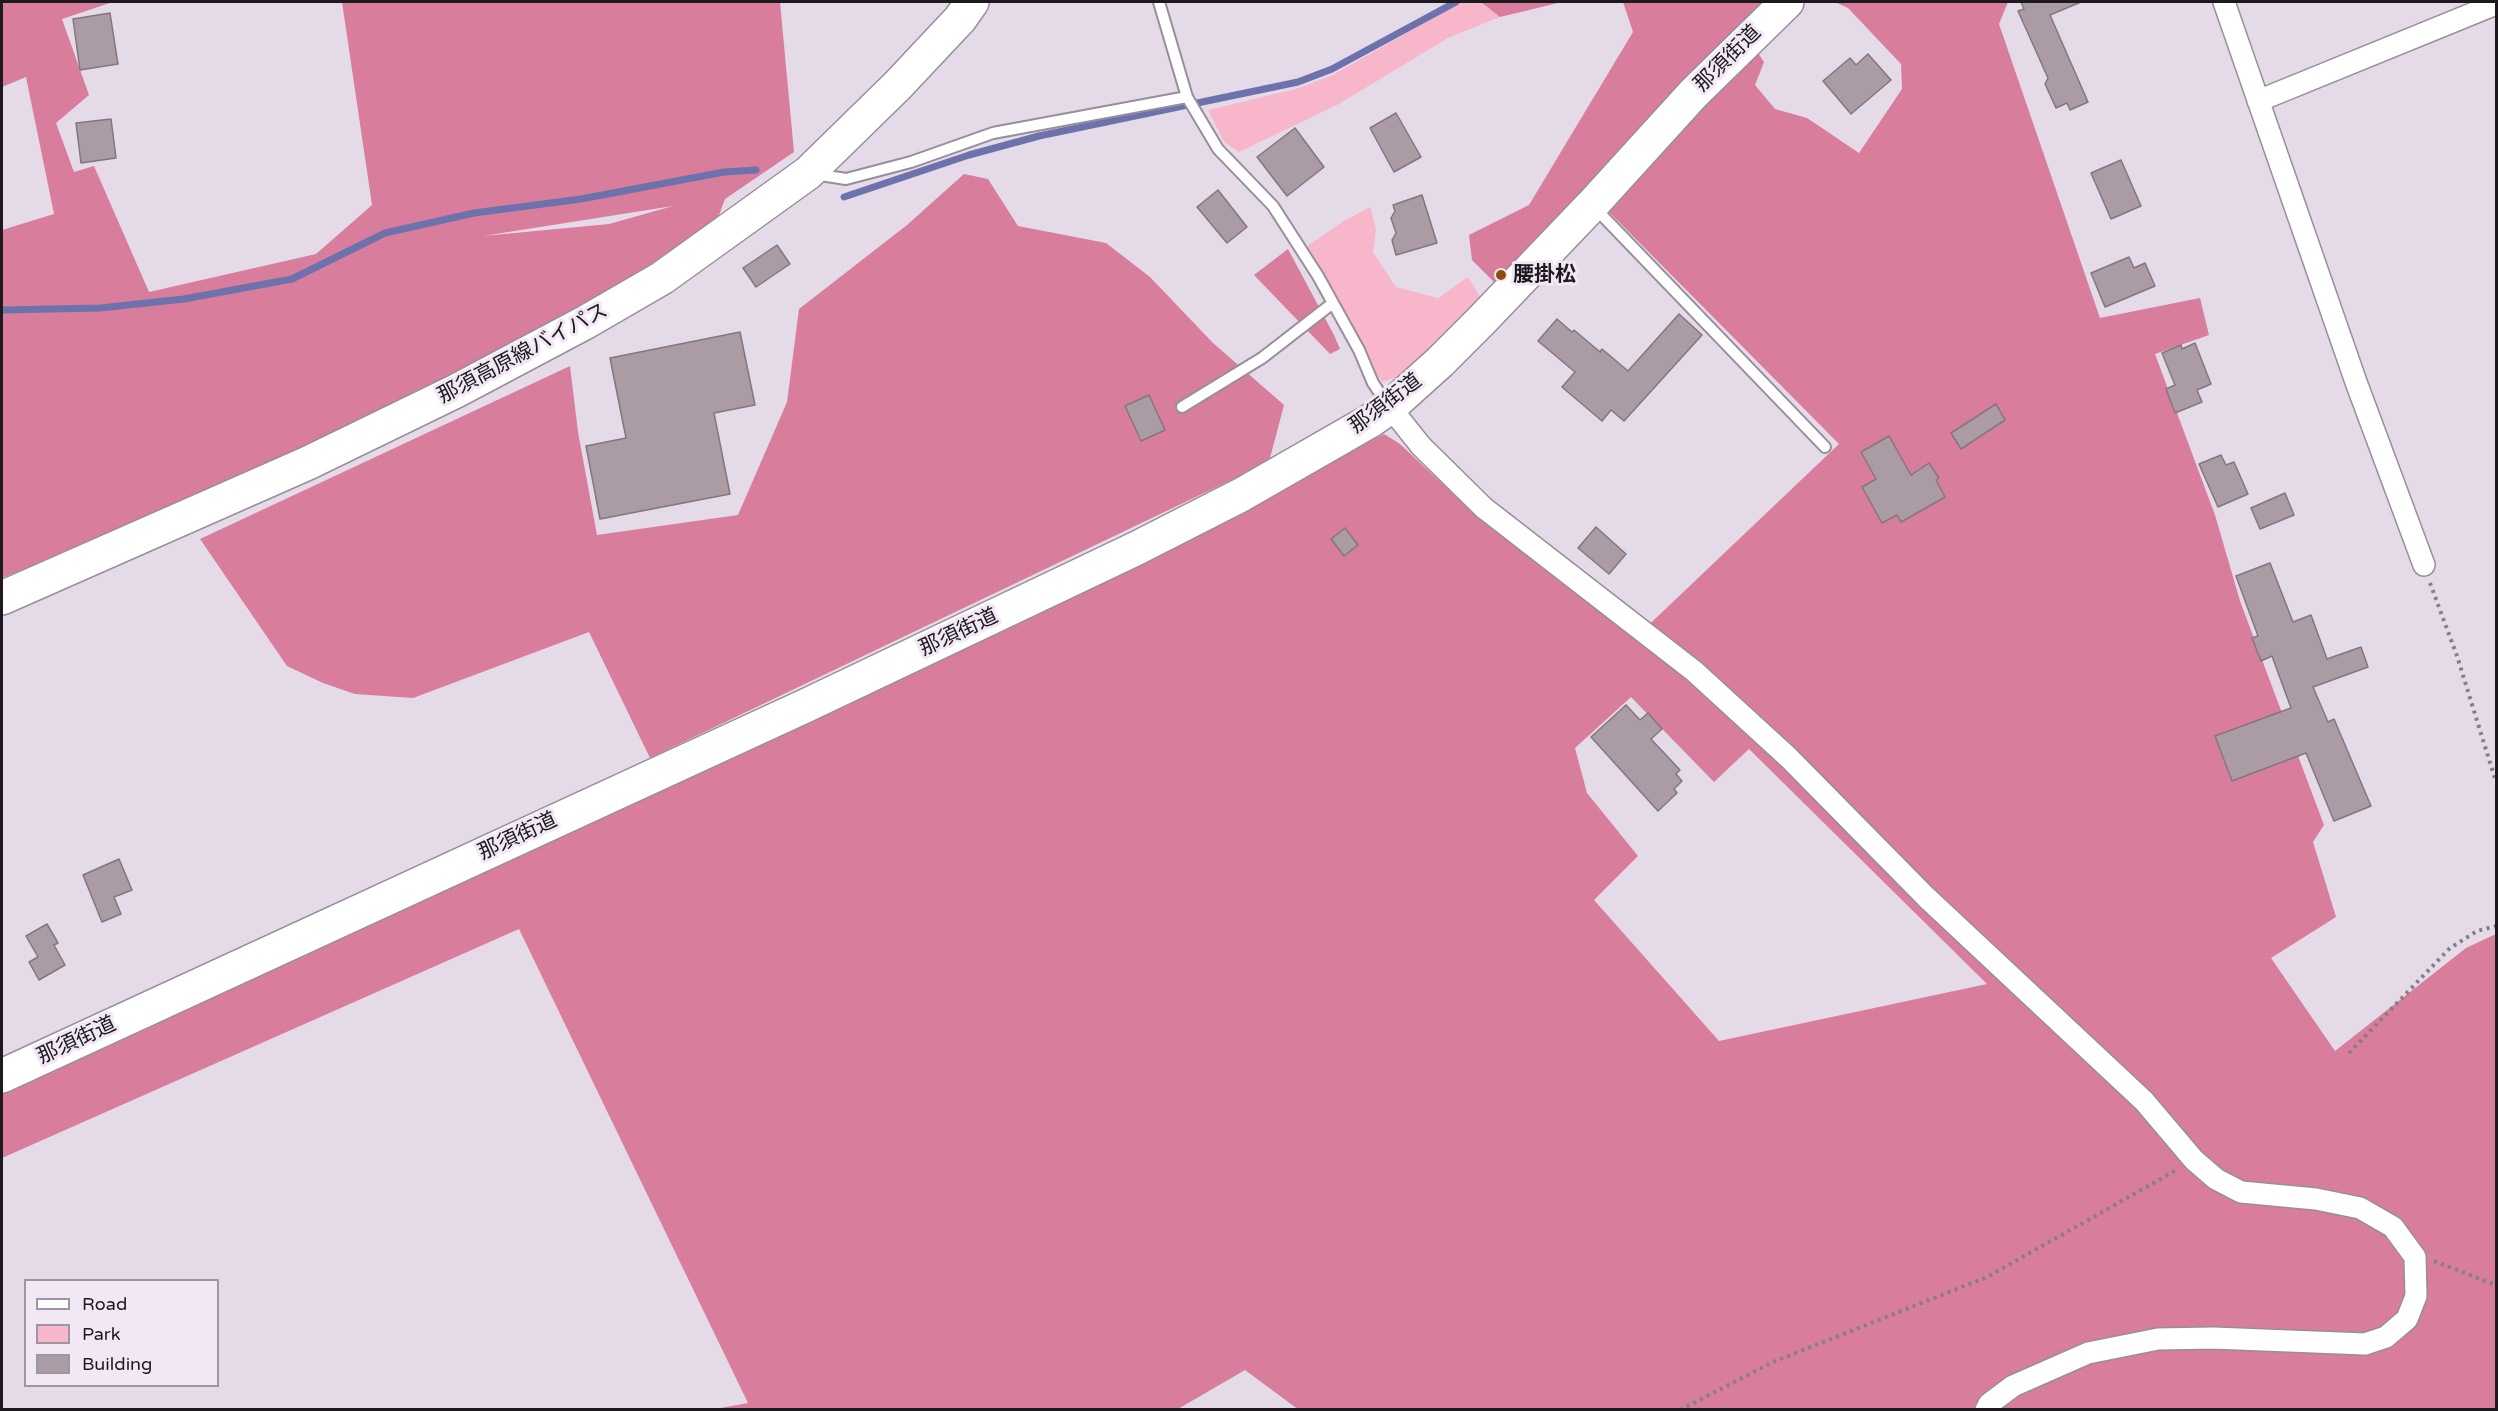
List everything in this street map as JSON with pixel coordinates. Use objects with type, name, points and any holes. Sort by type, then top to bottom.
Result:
[{"type":"main road","name":"那須高原線バイパス","points":[[2,598],[308,463],[476,380],[586,322],[662,278],[808,173],[898,86],[960,19],[972,2]]},
{"type":"main road","name":"那須街道","points":[[2,1076],[794,711],[1135,549],[1241,495],[1370,422],[1390,407],[1473,329],[1592,205],[1693,94],[1787,2]]},
{"type":"street","points":[[2224,2],[2352,371],[2424,565]]},
{"type":"street","points":[[2258,101],[2496,4]]},
{"type":"street","points":[[1390,407],[1420,446],[1484,508],[1694,670],[1789,758],[1926,897],[2144,1101],[2194,1160],[2217,1179],[2241,1191],[2316,1199],[2360,1208],[2393,1227],[2415,1257],[2416,1296],[2407,1319],[2386,1337],[2365,1344],[2213,1338],[2158,1339],[2088,1353],[2013,1386],[1989,1404],[1986,1410]]},
{"type":"lane","points":[[1160,2],[1187,97],[1218,149],[1273,206],[1333,303],[1359,350],[1373,383],[1390,407]]},
{"type":"lane","points":[[808,173],[846,178],[911,162],[993,133],[1187,97]]},
{"type":"lane","points":[[1592,205],[1825,447]]},
{"type":"lane","points":[[1182,407],[1262,358],[1333,303]]},
{"type":"path","points":[[2424,565],[2457,656],[2496,782]]},
{"type":"path","points":[[2349,1053],[2450,948],[2477,931],[2496,926]]},
{"type":"path","points":[[1680,1410],[1773,1362],[1987,1277],[2194,1160]]},
{"type":"path","points":[[2415,1257],[2443,1263],[2496,1285]]},
{"type":"green space","points":[[1461,2],[1481,2],[1500,17],[1448,38],[1337,105],[1239,152],[1224,142],[1208,110],[1296,89],[1333,75]]},
{"type":"green space","points":[[1370,207],[1376,229],[1373,252],[1396,287],[1438,298],[1468,277],[1481,298],[1426,352],[1396,377],[1383,382],[1306,247],[1344,221]]},
{"type":"shaded area","points":[[2,2],[113,2],[62,19],[89,95],[56,123],[74,172],[94,166],[149,292],[316,254],[372,205],[342,2],[780,2],[794,152],[725,199],[715,226],[627,285],[458,379],[179,507],[2,578],[2,230],[54,214],[26,77],[2,87]],"holes":[[[673,206],[609,224],[483,236]]]},
{"type":"shaded area","points":[[1481,2],[1562,2],[1500,17]]},
{"type":"shaded area","points":[[1623,2],[1778,2],[1710,65],[1494,282],[1472,260],[1469,235],[1529,205],[1633,32]]},
{"type":"shaded area","points":[[1835,2],[2008,2],[1999,24],[2100,318],[2200,298],[2209,335],[2155,354],[2215,515],[2240,601],[2324,825],[2313,842],[2336,917],[2271,958],[2335,1051],[2466,948],[2496,934],[2496,1409],[1299,1410],[1245,1370],[1178,1409],[715,1409],[748,1403],[519,929],[2,1158],[2,1090],[1119,576],[1290,482],[1384,434],[1400,444],[1465,505],[1635,638],[1839,444],[1606,209],[1756,50],[1764,62],[1755,85],[1775,109],[1807,118],[1859,153],[1902,89],[1901,64],[1848,8]],"holes":[[[1631,697],[1714,782],[1749,749],[1987,984],[1719,1041],[1594,900],[1638,856],[1587,793],[1575,748]]]},
{"type":"shaded area","points":[[964,174],[988,179],[1018,226],[1106,243],[1150,277],[1213,343],[1284,405],[1269,462],[650,758],[589,632],[413,698],[355,694],[323,683],[287,666],[200,539],[570,366],[578,432],[597,535],[738,515],[787,402],[799,309],[907,225]]},
{"type":"shaded area","points":[[1288,249],[1340,349],[1330,354],[1254,275]]},
{"type":"building","points":[[2021,2],[2081,2],[2050,15],[2088,102],[2070,110],[2067,103],[2056,108],[2045,84],[2048,78],[2018,11],[2024,9]]},
{"type":"building","points":[[110,13],[118,64],[80,70],[73,19]]},
{"type":"building","points":[[1868,54],[1891,80],[1851,114],[1823,81],[1850,58],[1856,65]]},
{"type":"building","points":[[1396,113],[1421,157],[1394,172],[1370,128]]},
{"type":"building","points":[[111,119],[116,158],[81,163],[76,123]]},
{"type":"building","points":[[1295,128],[1324,167],[1287,196],[1257,157]]},
{"type":"building","points":[[2121,160],[2141,206],[2111,219],[2091,173]]},
{"type":"building","points":[[1218,190],[1247,227],[1227,243],[1197,207]]},
{"type":"building","points":[[1422,195],[1437,243],[1396,255],[1392,240],[1396,233],[1391,218],[1395,211],[1393,205]]},
{"type":"building","points":[[777,245],[790,264],[756,287],[743,268]]},
{"type":"building","points":[[2129,257],[2134,268],[2145,263],[2155,286],[2105,307],[2091,273]]},
{"type":"building","points":[[1679,314],[1702,335],[1624,421],[1611,410],[1602,421],[1562,387],[1575,372],[1538,341],[1557,319],[1600,352],[1602,349],[1628,371]]},
{"type":"building","points":[[740,332],[755,405],[714,413],[730,494],[600,519],[586,446],[626,438],[610,358]]},
{"type":"building","points":[[2195,343],[2211,384],[2197,390],[2202,402],[2175,413],[2166,389],[2175,385],[2162,353],[2181,345],[2182,349]]},
{"type":"building","points":[[1149,395],[1165,430],[1141,441],[1125,406]]},
{"type":"building","points":[[1996,404],[2005,420],[1961,449],[1951,433]]},
{"type":"building","points":[[1889,436],[1911,475],[1929,463],[1939,478],[1936,480],[1945,497],[1901,522],[1897,515],[1882,523],[1862,487],[1876,479],[1861,452]]},
{"type":"building","points":[[2221,455],[2226,465],[2234,462],[2248,494],[2218,507],[2199,464]]},
{"type":"building","points":[[2285,493],[2294,515],[2260,529],[2251,508]]},
{"type":"building","points":[[1596,527],[1626,554],[1609,574],[1578,548]]},
{"type":"building","points":[[1345,528],[1358,545],[1344,556],[1331,539]]},
{"type":"building","points":[[2270,563],[2293,622],[2311,615],[2327,659],[2361,647],[2368,667],[2313,687],[2328,722],[2334,719],[2371,806],[2334,821],[2306,753],[2232,781],[2215,736],[2291,708],[2272,656],[2261,661],[2252,638],[2258,636],[2236,576]]},
{"type":"building","points":[[1626,705],[1640,720],[1648,713],[1662,729],[1651,739],[1680,770],[1676,774],[1682,781],[1674,789],[1677,793],[1658,811],[1591,737]]},
{"type":"building","points":[[119,859],[132,890],[114,897],[121,914],[102,922],[83,875]]},
{"type":"building","points":[[47,924],[58,943],[54,945],[65,965],[39,980],[29,962],[38,957],[26,936]]},
{"type":"waterway","points":[[844,197],[969,155],[1039,136],[1298,82],[1332,69],[1456,2]]},
{"type":"waterway","points":[[2,310],[100,308],[184,299],[292,279],[385,233],[474,213],[581,199],[724,172],[756,170]]},
{"type":"place","name":"腰掛松","points":[[1501,275]]}]
